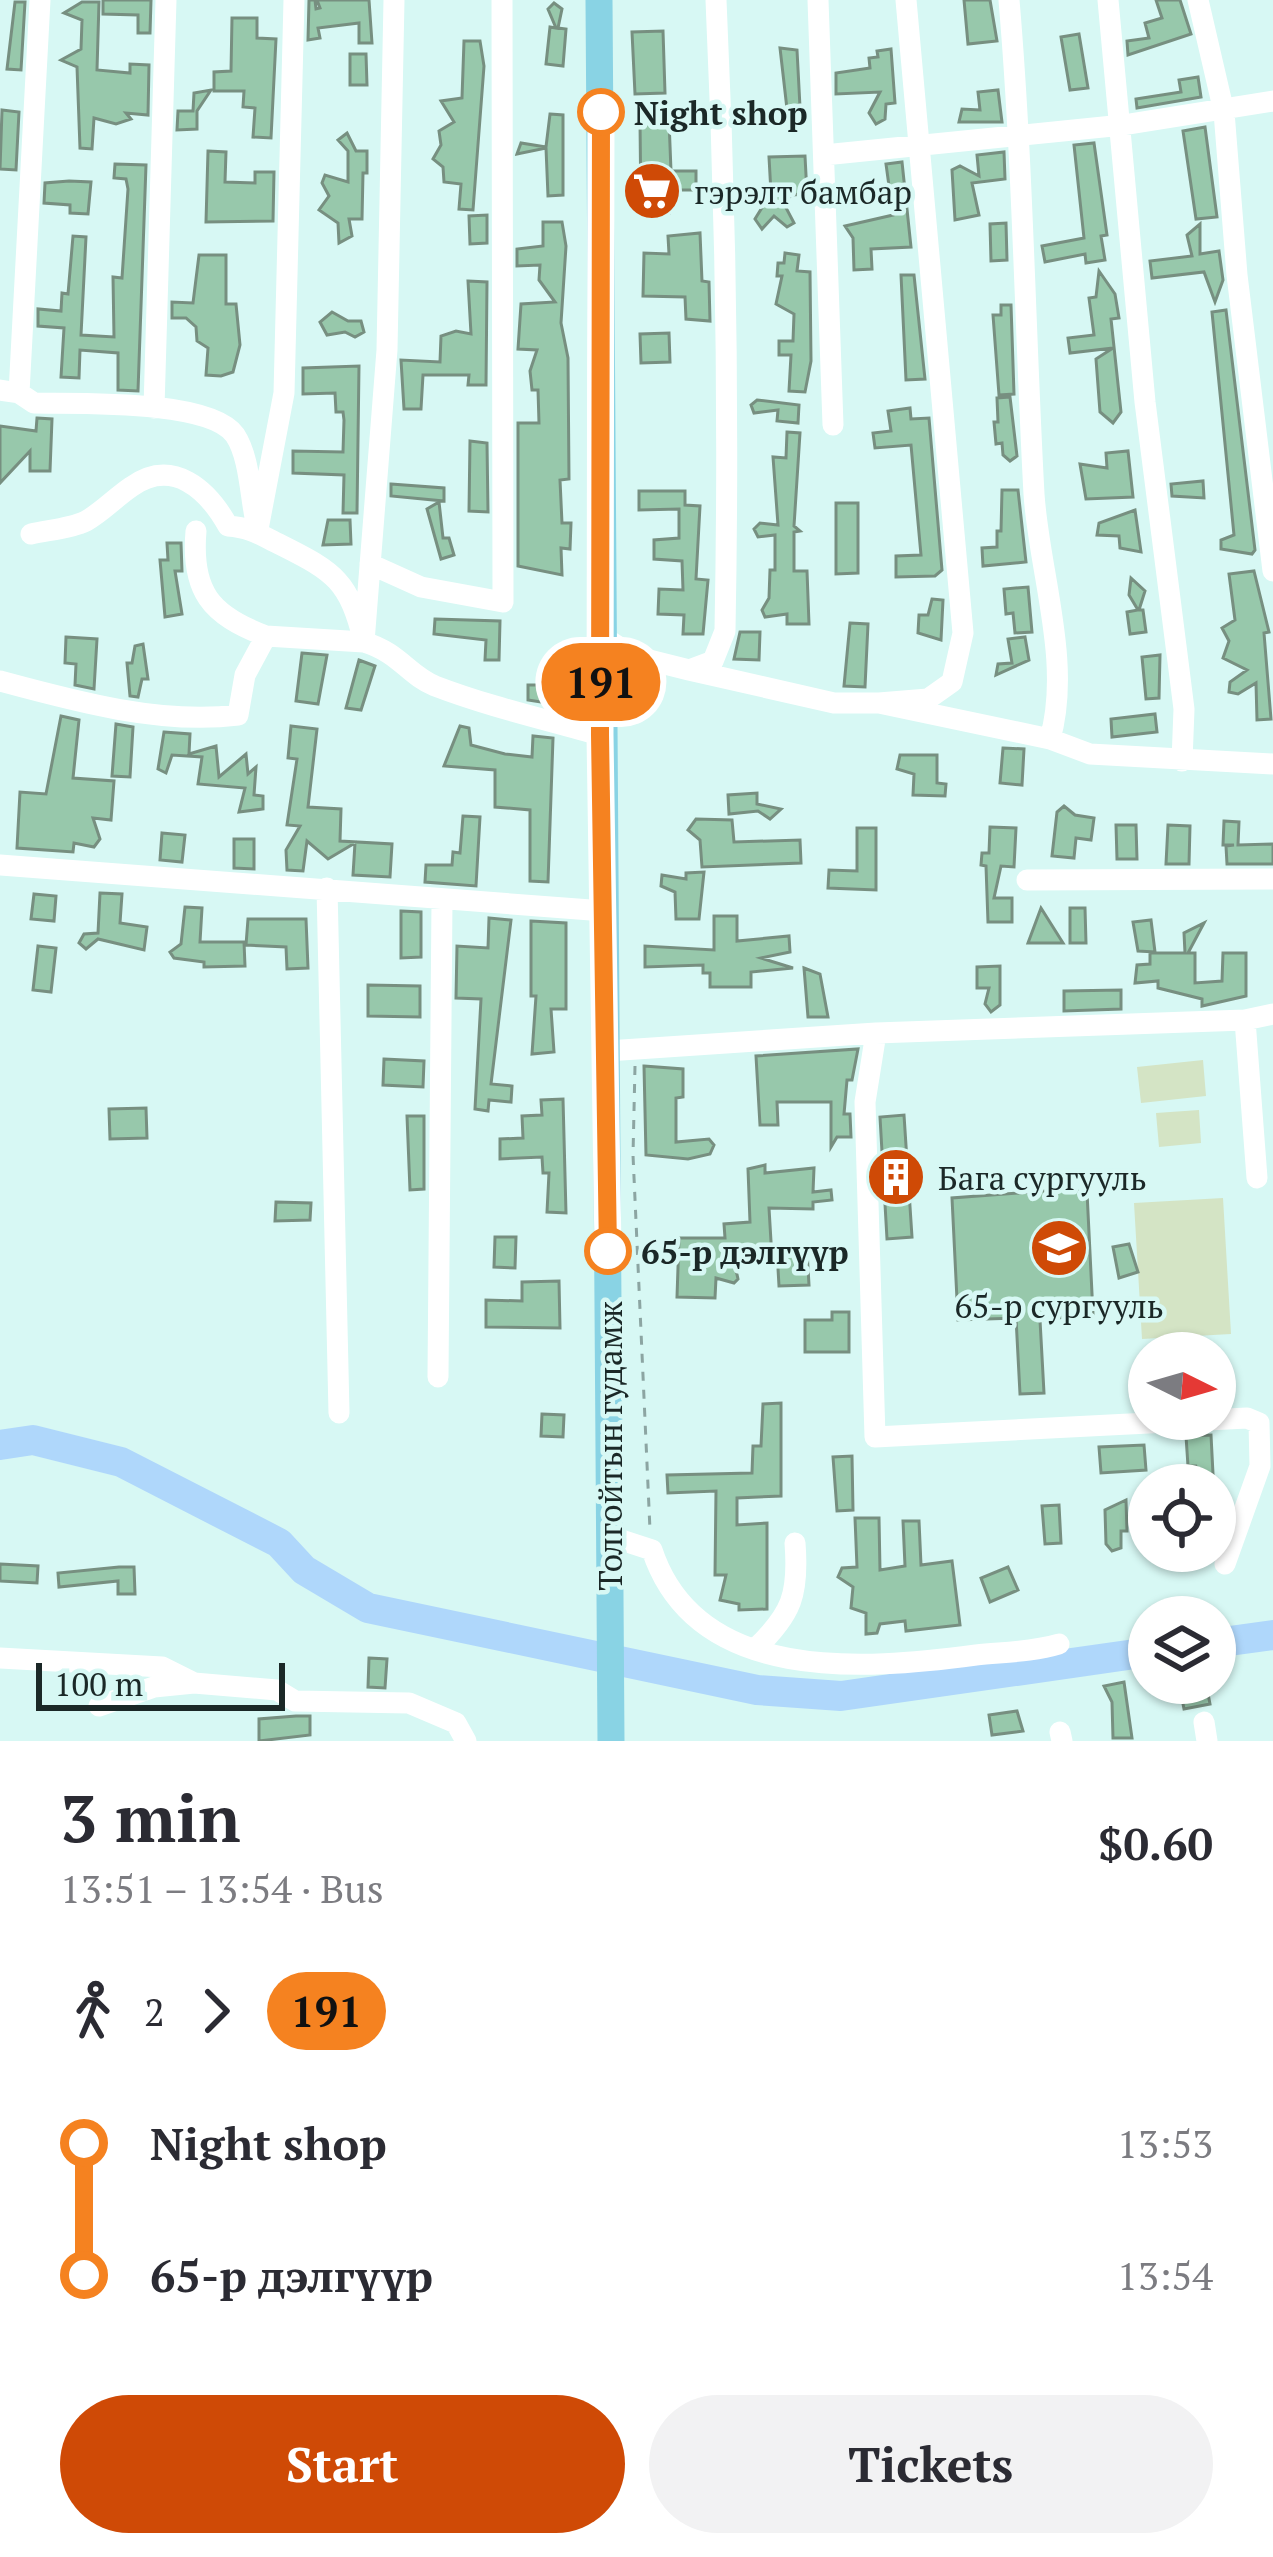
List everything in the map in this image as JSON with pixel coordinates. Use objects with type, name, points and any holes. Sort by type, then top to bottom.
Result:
[{"type":"main road","name":"Толгойтын гудамж","points":[[599,0],[600,735],[604,910],[621,1050],[609,1548],[611,1741]]},
{"type":"street","points":[[40,0],[9,392],[34,403],[154,408],[219,420],[234,434],[258,529]]},
{"type":"street","points":[[154,408],[166,0]]},
{"type":"street","points":[[258,529],[284,393],[294,0]]},
{"type":"street","points":[[364,642],[387,350],[394,0]]},
{"type":"street","points":[[370,564],[421,587],[502,602],[502,0]]},
{"type":"street","points":[[688,670],[713,661],[725,632],[727,246],[718,142],[716,0]]},
{"type":"street","points":[[818,0],[833,425]]},
{"type":"street","points":[[602,636],[634,656],[834,703],[928,699],[952,682],[962,646],[906,0]]},
{"type":"street","points":[[1009,0],[1021,134],[1034,495],[1057,687],[1050,739]]},
{"type":"street","points":[[1108,0],[1124,125],[1144,403],[1184,709],[1182,760]]},
{"type":"street","points":[[1198,0],[1224,112],[1237,274],[1273,571]]},
{"type":"street","points":[[824,155],[1124,125],[1273,101]]},
{"type":"street","points":[[31,534],[84,522],[136,483],[166,476],[194,481],[213,498],[228,526],[258,529],[339,580],[353,600],[364,642]]},
{"type":"street","points":[[196,531],[193,567],[217,613],[266,636],[364,642],[393,651],[429,684],[517,716],[600,735]]},
{"type":"street","points":[[0,681],[61,699],[211,719],[238,716],[245,675],[266,636]]},
{"type":"street","points":[[879,703],[1050,739],[1090,754],[1273,764]]},
{"type":"street","points":[[0,865],[604,910]]},
{"type":"street","points":[[1027,880],[1273,879]]},
{"type":"street","points":[[327,888],[339,1413]]},
{"type":"street","points":[[438,1377],[442,900]]},
{"type":"street","points":[[621,1050],[876,1033],[1245,1020],[1273,1014]]},
{"type":"street","points":[[1245,1020],[1257,1178]]},
{"type":"street","points":[[876,1033],[865,1102],[875,1437],[1247,1418],[1259,1424],[1260,1466],[1236,1533]]},
{"type":"street","points":[[755,1649],[785,1620],[797,1571],[795,1543]]},
{"type":"street","points":[[609,1548],[652,1550],[665,1581],[690,1614],[722,1636],[755,1649],[834,1666],[884,1667],[1059,1644]]},
{"type":"street","points":[[0,1658],[162,1667],[194,1683]]},
{"type":"street","points":[[99,1706],[154,1687],[194,1683],[277,1690],[295,1701],[409,1703],[456,1723],[466,1741]]},
{"type":"path","points":[[621,1050],[633,1155],[652,1550]]},
{"type":"green space","points":[[1203,1060],[1206,1096],[1141,1103],[1137,1067]]},
{"type":"green space","points":[[1199,1110],[1201,1143],[1159,1147],[1156,1113]]},
{"type":"green space","points":[[1223,1198],[1231,1332],[1142,1332],[1134,1203]]},
{"type":"building","points":[[103,0],[151,0],[150,33],[138,33],[138,15],[103,14]]},
{"type":"building","points":[[309,0],[315,0],[316,9],[320,8],[317,0],[369,0],[372,43],[359,43],[359,23],[318,28],[320,38],[308,40]]},
{"type":"building","points":[[964,0],[990,0],[997,41],[968,44]]},
{"type":"building","points":[[1156,0],[1180,0],[1191,34],[1128,55],[1127,41],[1149,38],[1145,23],[1162,18]]},
{"type":"building","points":[[15,2],[25,2],[21,70],[7,69]]},
{"type":"building","points":[[82,2],[99,2],[97,70],[130,73],[130,64],[149,65],[148,115],[126,113],[131,119],[116,124],[94,118],[92,149],[80,148],[77,67],[61,60],[81,49],[82,20],[64,13]]},
{"type":"building","points":[[554,3],[562,9],[558,28],[566,29],[563,66],[546,64],[550,27],[556,28],[548,9]]},
{"type":"building","points":[[232,18],[257,18],[257,38],[276,39],[271,138],[253,137],[255,108],[243,107],[244,91],[214,91],[214,72],[231,71]]},
{"type":"building","points":[[663,31],[665,93],[635,94],[632,32]]},
{"type":"building","points":[[1079,34],[1088,88],[1070,90],[1061,37]]},
{"type":"building","points":[[464,41],[480,41],[484,66],[473,210],[459,209],[461,184],[444,182],[443,167],[433,159],[441,145],[439,131],[454,122],[441,101],[462,98]]},
{"type":"building","points":[[780,48],[797,50],[800,107],[787,109]]},
{"type":"building","points":[[891,49],[895,103],[886,104],[885,119],[876,124],[869,113],[880,92],[836,94],[836,73],[870,68],[869,58]]},
{"type":"building","points":[[350,54],[366,54],[367,85],[350,85]]},
{"type":"building","points":[[1198,77],[1201,97],[1137,108],[1136,99],[1181,92],[1179,80]]},
{"type":"building","points":[[211,90],[197,111],[197,129],[177,130],[178,111],[193,111],[194,93]]},
{"type":"building","points":[[998,90],[1002,122],[959,122],[962,109],[980,110],[978,92]]},
{"type":"building","points":[[2,110],[19,112],[16,170],[0,169]]},
{"type":"building","points":[[550,114],[563,115],[563,195],[548,196],[546,148],[517,154],[521,143],[546,147]]},
{"type":"building","points":[[669,120],[671,171],[696,171],[696,190],[668,190],[669,213],[641,214],[640,121]]},
{"type":"building","points":[[1205,127],[1217,217],[1196,219],[1183,131]]},
{"type":"building","points":[[347,133],[356,151],[367,151],[367,173],[363,173],[362,219],[349,219],[352,236],[339,243],[338,223],[319,210],[329,196],[322,183],[325,175],[348,182],[348,151],[338,140]]},
{"type":"building","points":[[1094,143],[1107,235],[1101,236],[1105,260],[1086,263],[1085,254],[1045,262],[1042,246],[1084,238],[1074,145]]},
{"type":"building","points":[[208,151],[226,152],[225,182],[255,183],[255,172],[274,172],[273,221],[206,222]]},
{"type":"building","points":[[1004,152],[1005,179],[972,183],[979,215],[955,220],[952,170],[960,166],[979,176],[977,155]]},
{"type":"building","points":[[805,156],[807,194],[791,195],[784,204],[794,223],[787,227],[774,216],[762,229],[755,219],[771,193],[769,157]]},
{"type":"building","points":[[902,162],[911,247],[871,249],[872,269],[854,270],[853,238],[845,226],[893,215],[886,164]]},
{"type":"building","points":[[115,164],[146,165],[138,391],[118,390],[118,353],[80,350],[79,378],[61,377],[64,328],[38,326],[38,309],[61,311],[62,293],[68,294],[73,236],[86,237],[81,335],[114,337],[113,277],[122,278],[128,189],[126,179],[114,178]]},
{"type":"building","points":[[91,182],[88,214],[70,213],[70,205],[44,203],[45,183]]},
{"type":"building","points":[[487,215],[487,243],[470,244],[469,216]]},
{"type":"building","points":[[543,222],[562,222],[566,246],[561,323],[568,358],[569,479],[560,480],[562,523],[571,523],[570,549],[561,548],[562,575],[518,566],[518,423],[539,423],[538,390],[532,390],[530,371],[537,350],[518,349],[521,304],[555,302],[539,280],[540,265],[517,266],[517,249],[543,246]]},
{"type":"building","points":[[1006,223],[1007,260],[991,261],[990,224]]},
{"type":"building","points":[[1200,224],[1200,254],[1219,251],[1223,280],[1215,302],[1204,272],[1152,278],[1150,261],[1192,256],[1187,235]]},
{"type":"building","points":[[700,233],[710,321],[686,319],[685,297],[643,296],[644,253],[669,254],[668,236]]},
{"type":"building","points":[[785,253],[799,255],[797,271],[810,272],[811,361],[805,392],[789,391],[791,355],[779,355],[779,341],[793,341],[794,314],[776,304],[782,276],[777,276],[778,263],[784,263]]},
{"type":"building","points":[[199,255],[226,255],[226,304],[236,304],[240,345],[233,372],[221,376],[206,375],[208,348],[197,341],[196,327],[186,318],[172,318],[172,302],[193,303]]},
{"type":"building","points":[[1099,271],[1115,294],[1119,318],[1111,319],[1121,412],[1113,423],[1100,412],[1096,359],[1113,348],[1070,353],[1068,338],[1094,335],[1089,298],[1096,297]]},
{"type":"building","points":[[901,275],[914,275],[925,379],[906,380]]},
{"type":"building","points":[[468,281],[487,282],[486,385],[468,385],[469,375],[423,375],[421,409],[404,409],[401,360],[440,362],[441,336],[456,331],[471,334]]},
{"type":"building","points":[[1001,305],[1011,305],[1014,394],[999,395],[993,315],[1001,315]]},
{"type":"building","points":[[1226,310],[1252,554],[1221,549],[1221,540],[1234,535],[1212,312]]},
{"type":"building","points":[[332,312],[348,321],[361,321],[364,332],[355,337],[345,332],[327,335],[320,322]]},
{"type":"building","points":[[669,333],[670,362],[641,363],[640,334]]},
{"type":"building","points":[[359,366],[357,513],[343,513],[344,475],[293,473],[293,451],[343,452],[343,412],[336,412],[335,393],[303,394],[303,368]]},
{"type":"building","points":[[1010,397],[1017,456],[1010,461],[1003,455],[1002,443],[996,444],[994,422],[998,422],[997,398]]},
{"type":"building","points":[[757,400],[799,405],[798,423],[777,421],[778,410],[754,413],[751,405]]},
{"type":"building","points":[[910,408],[911,419],[929,418],[942,570],[935,576],[896,577],[896,556],[921,555],[911,445],[875,448],[873,433],[891,431],[888,411]]},
{"type":"building","points":[[37,418],[52,419],[50,471],[30,471],[30,451],[0,483],[0,426],[36,431]]},
{"type":"building","points":[[787,432],[800,433],[794,526],[800,531],[794,532],[794,571],[807,571],[809,624],[787,624],[787,614],[765,617],[762,610],[769,598],[770,570],[775,570],[775,535],[758,537],[754,529],[760,523],[778,525],[773,457],[786,458]]},
{"type":"building","points":[[470,441],[487,443],[488,512],[469,511]]},
{"type":"building","points":[[1128,451],[1133,497],[1086,499],[1080,464],[1107,468],[1106,453]]},
{"type":"building","points":[[1203,481],[1204,498],[1172,496],[1171,484]]},
{"type":"building","points":[[391,484],[444,488],[444,501],[391,496]]},
{"type":"building","points":[[1002,490],[1018,490],[1026,562],[983,566],[982,548],[997,547],[997,531],[1001,531]]},
{"type":"building","points":[[639,491],[685,491],[685,505],[700,506],[696,579],[708,580],[703,634],[683,634],[684,615],[658,614],[659,589],[683,590],[682,561],[654,559],[654,540],[679,538],[679,509],[639,510]]},
{"type":"building","points":[[439,502],[443,538],[449,538],[454,555],[441,559],[427,509]]},
{"type":"building","points":[[836,503],[858,503],[858,573],[836,574]]},
{"type":"building","points":[[1135,510],[1141,552],[1120,548],[1119,536],[1097,535],[1099,523]]},
{"type":"building","points":[[328,520],[350,520],[351,544],[323,545]]},
{"type":"building","points":[[167,543],[181,543],[182,571],[175,571],[182,614],[165,617],[160,560],[168,560]]},
{"type":"building","points":[[1254,571],[1269,632],[1264,633],[1271,719],[1257,720],[1256,683],[1238,694],[1229,692],[1230,682],[1247,670],[1223,658],[1229,641],[1222,628],[1235,620],[1229,574]]},
{"type":"building","points":[[1131,578],[1145,591],[1139,610],[1143,610],[1146,632],[1130,634],[1127,612],[1138,610],[1129,595]]},
{"type":"building","points":[[1028,587],[1032,632],[1015,633],[1013,613],[1006,614],[1004,589]]},
{"type":"building","points":[[932,599],[943,600],[941,640],[918,633],[919,615],[928,615]]},
{"type":"building","points":[[435,619],[500,621],[499,660],[485,660],[486,640],[434,634]]},
{"type":"building","points":[[850,623],[868,624],[865,687],[844,686]]},
{"type":"building","points":[[740,632],[760,632],[759,660],[734,659]]},
{"type":"building","points":[[66,637],[97,639],[94,689],[75,685],[76,664],[65,663]]},
{"type":"building","points":[[1025,637],[1029,660],[996,675],[998,664],[1012,663],[1008,639]]},
{"type":"building","points":[[143,644],[148,679],[142,679],[138,697],[130,696],[127,663],[132,663],[135,646]]},
{"type":"building","points":[[302,653],[327,655],[318,704],[296,701]]},
{"type":"building","points":[[1160,655],[1159,698],[1146,699],[1142,657]]},
{"type":"building","points":[[359,660],[375,666],[361,710],[346,708]]},
{"type":"building","points":[[528,685],[573,685],[573,707],[528,700]]},
{"type":"building","points":[[1155,714],[1157,732],[1112,737],[1111,719]]},
{"type":"building","points":[[61,716],[79,720],[73,778],[114,781],[111,820],[93,818],[100,839],[94,847],[74,843],[73,852],[17,848],[20,792],[46,794]]},
{"type":"building","points":[[116,724],[133,727],[130,777],[112,776]]},
{"type":"building","points":[[291,726],[317,729],[308,807],[341,809],[340,841],[392,844],[390,877],[353,875],[355,843],[328,859],[307,841],[303,871],[287,870],[286,850],[300,826],[287,825],[297,759],[288,758]]},
{"type":"building","points":[[460,726],[469,728],[471,745],[505,754],[532,757],[533,736],[553,738],[548,882],[530,881],[530,810],[495,807],[495,770],[444,766]]},
{"type":"building","points":[[164,732],[190,734],[189,754],[216,746],[219,777],[246,754],[248,774],[256,767],[254,795],[263,796],[263,809],[239,812],[245,788],[198,784],[202,757],[172,755],[166,773],[158,769]]},
{"type":"building","points":[[1003,748],[1024,749],[1022,785],[1000,783]]},
{"type":"building","points":[[900,755],[937,755],[937,783],[946,784],[945,796],[913,795],[914,774],[897,769]]},
{"type":"building","points":[[757,793],[757,804],[781,809],[770,819],[758,811],[729,814],[728,795]]},
{"type":"building","points":[[1064,806],[1075,815],[1094,818],[1091,840],[1076,838],[1074,858],[1052,856],[1057,812]]},
{"type":"building","points":[[463,816],[480,817],[476,886],[425,882],[426,865],[452,865],[453,852],[460,853]]},
{"type":"building","points":[[696,819],[732,820],[734,842],[800,840],[801,863],[702,867],[700,840],[688,830]]},
{"type":"building","points":[[1224,821],[1239,822],[1238,845],[1273,844],[1273,864],[1227,864],[1226,846],[1234,845],[1223,845]]},
{"type":"building","points":[[1116,825],[1136,825],[1137,859],[1117,859]]},
{"type":"building","points":[[1168,825],[1190,826],[1189,864],[1166,864]]},
{"type":"building","points":[[990,827],[1016,828],[1014,867],[1001,866],[994,898],[1012,898],[1012,922],[988,922],[986,866],[981,865],[982,853],[989,853]]},
{"type":"building","points":[[857,828],[876,828],[876,890],[828,888],[829,870],[857,871]]},
{"type":"building","points":[[162,833],[185,835],[182,862],[160,860]]},
{"type":"building","points":[[234,839],[254,839],[254,869],[234,868]]},
{"type":"building","points":[[704,872],[699,919],[676,919],[675,892],[661,886],[662,875],[686,879],[686,873]]},
{"type":"building","points":[[100,893],[122,894],[120,923],[147,927],[144,950],[98,939],[86,949],[79,943],[84,934],[98,933]]},
{"type":"building","points":[[34,894],[56,896],[54,921],[31,919]]},
{"type":"building","points":[[185,907],[202,908],[200,942],[244,942],[245,966],[204,967],[204,962],[174,958],[170,952],[181,944]]},
{"type":"building","points":[[1041,908],[1063,943],[1028,943]]},
{"type":"building","points":[[1070,908],[1085,908],[1086,943],[1070,943]]},
{"type":"building","points":[[401,911],[421,912],[421,957],[401,958]]},
{"type":"building","points":[[714,916],[737,916],[737,941],[789,936],[790,952],[761,958],[793,968],[751,972],[751,987],[710,987],[710,973],[703,973],[703,965],[645,967],[645,946],[714,950]]},
{"type":"building","points":[[489,918],[511,920],[491,1084],[512,1086],[511,1102],[489,1100],[488,1111],[475,1109],[481,999],[456,998],[457,946],[488,948]]},
{"type":"building","points":[[248,919],[306,919],[308,968],[287,969],[286,947],[246,945]]},
{"type":"building","points":[[1151,920],[1155,952],[1138,951],[1133,922]]},
{"type":"building","points":[[531,921],[566,923],[566,1009],[551,1009],[554,1052],[532,1054],[536,996],[531,996]]},
{"type":"building","points":[[1204,923],[1188,953],[1195,953],[1195,983],[1222,981],[1223,953],[1246,953],[1246,996],[1202,1006],[1202,999],[1158,988],[1158,981],[1135,983],[1137,965],[1150,964],[1150,953],[1185,953],[1184,933]]},
{"type":"building","points":[[38,946],[56,948],[51,992],[33,990]]},
{"type":"building","points":[[1000,966],[1000,1005],[991,1012],[985,1004],[989,988],[977,988],[977,967]]},
{"type":"building","points":[[804,968],[820,974],[828,1017],[808,1017]]},
{"type":"building","points":[[368,985],[420,986],[420,1017],[368,1016]]},
{"type":"building","points":[[1121,990],[1121,1009],[1064,1011],[1064,991]]},
{"type":"building","points":[[858,1049],[852,1080],[847,1080],[844,1114],[850,1114],[851,1137],[837,1137],[831,1147],[831,1102],[777,1102],[778,1125],[760,1125],[756,1056]]},
{"type":"building","points":[[384,1059],[424,1061],[423,1087],[383,1085]]},
{"type":"building","points":[[644,1066],[683,1069],[683,1097],[676,1098],[676,1142],[709,1139],[714,1145],[710,1154],[688,1159],[646,1155]]},
{"type":"building","points":[[563,1099],[566,1213],[547,1212],[549,1173],[543,1173],[542,1157],[500,1159],[500,1139],[523,1138],[522,1116],[542,1115],[541,1100]]},
{"type":"building","points":[[146,1108],[147,1138],[110,1139],[109,1109]]},
{"type":"building","name":"Бага сургууль","points":[[904,1115],[912,1237],[887,1239],[880,1117]]},
{"type":"building","points":[[407,1116],[424,1116],[424,1189],[410,1190]]},
{"type":"building","points":[[765,1165],[765,1173],[814,1168],[813,1192],[831,1190],[832,1200],[813,1202],[813,1209],[769,1208],[772,1258],[734,1261],[738,1279],[734,1283],[716,1278],[715,1298],[677,1297],[679,1238],[725,1238],[724,1224],[750,1222],[748,1169]]},
{"type":"building","points":[[1087,1192],[1093,1314],[1040,1320],[1044,1393],[1020,1394],[1016,1318],[958,1320],[952,1198]]},
{"type":"building","points":[[276,1202],[311,1203],[310,1220],[275,1221]]},
{"type":"building","points":[[495,1237],[516,1237],[515,1268],[494,1267]]},
{"type":"building","points":[[1129,1244],[1138,1272],[1119,1278],[1113,1247]]},
{"type":"building","points":[[807,1250],[809,1285],[779,1286],[777,1251]]},
{"type":"building","points":[[559,1281],[560,1328],[486,1327],[486,1300],[522,1301],[522,1282]]},
{"type":"building","points":[[832,1312],[849,1312],[849,1352],[805,1352],[805,1320],[832,1320]]},
{"type":"building","points":[[781,1403],[781,1496],[737,1498],[737,1525],[767,1523],[767,1609],[739,1610],[739,1604],[720,1600],[726,1575],[715,1575],[716,1491],[668,1493],[667,1475],[752,1473],[753,1446],[761,1446],[763,1404]]},
{"type":"building","points":[[542,1414],[564,1415],[563,1437],[541,1436]]},
{"type":"building","points":[[1186,1440],[1211,1440],[1212,1464],[1188,1464]]},
{"type":"building","points":[[1144,1445],[1146,1464],[1101,1473],[1099,1447]]},
{"type":"building","points":[[852,1456],[853,1510],[837,1511],[833,1457]]},
{"type":"building","points":[[1126,1500],[1127,1531],[1121,1531],[1121,1548],[1112,1551],[1106,1544],[1105,1510]]},
{"type":"building","points":[[1059,1505],[1061,1543],[1045,1544],[1042,1506]]},
{"type":"building","points":[[855,1518],[879,1518],[880,1570],[905,1566],[903,1521],[919,1521],[921,1565],[952,1561],[960,1625],[906,1631],[905,1621],[880,1624],[877,1633],[866,1634],[866,1613],[851,1608],[853,1587],[838,1577],[842,1568],[857,1567]]},
{"type":"building","points":[[0,1564],[38,1566],[37,1583],[0,1581]]},
{"type":"building","points":[[134,1567],[135,1594],[118,1594],[118,1581],[59,1587],[58,1573]]},
{"type":"building","points":[[1008,1567],[1018,1590],[990,1602],[981,1578]]},
{"type":"building","points":[[369,1658],[387,1659],[385,1688],[368,1687]]},
{"type":"building","points":[[1124,1682],[1132,1738],[1113,1738],[1112,1702],[1104,1686]]},
{"type":"building","points":[[1017,1711],[1023,1731],[992,1735],[989,1715]]},
{"type":"building","points":[[310,1716],[310,1735],[259,1741],[259,1719]]},
{"type":"waterway","points":[[0,1445],[33,1440],[121,1462],[279,1543],[304,1570],[368,1608],[757,1690],[841,1696],[1128,1655]]},
{"type":"waterway","points":[[1236,1640],[1273,1635]]},
{"type":"bus line","name":"191","points":[[601,112],[600,735],[608,1251]]},
{"type":"place","name":"Night shop","points":[[601,112]]},
{"type":"place","name":"гэрэлт бамбар","points":[[652,191]]},
{"type":"place","name":"Бага сургууль","points":[[896,1177]]},
{"type":"place","name":"65-р сургууль","points":[[1059,1248]]},
{"type":"place","name":"65-р дэлгүүр","points":[[608,1251]]}]
